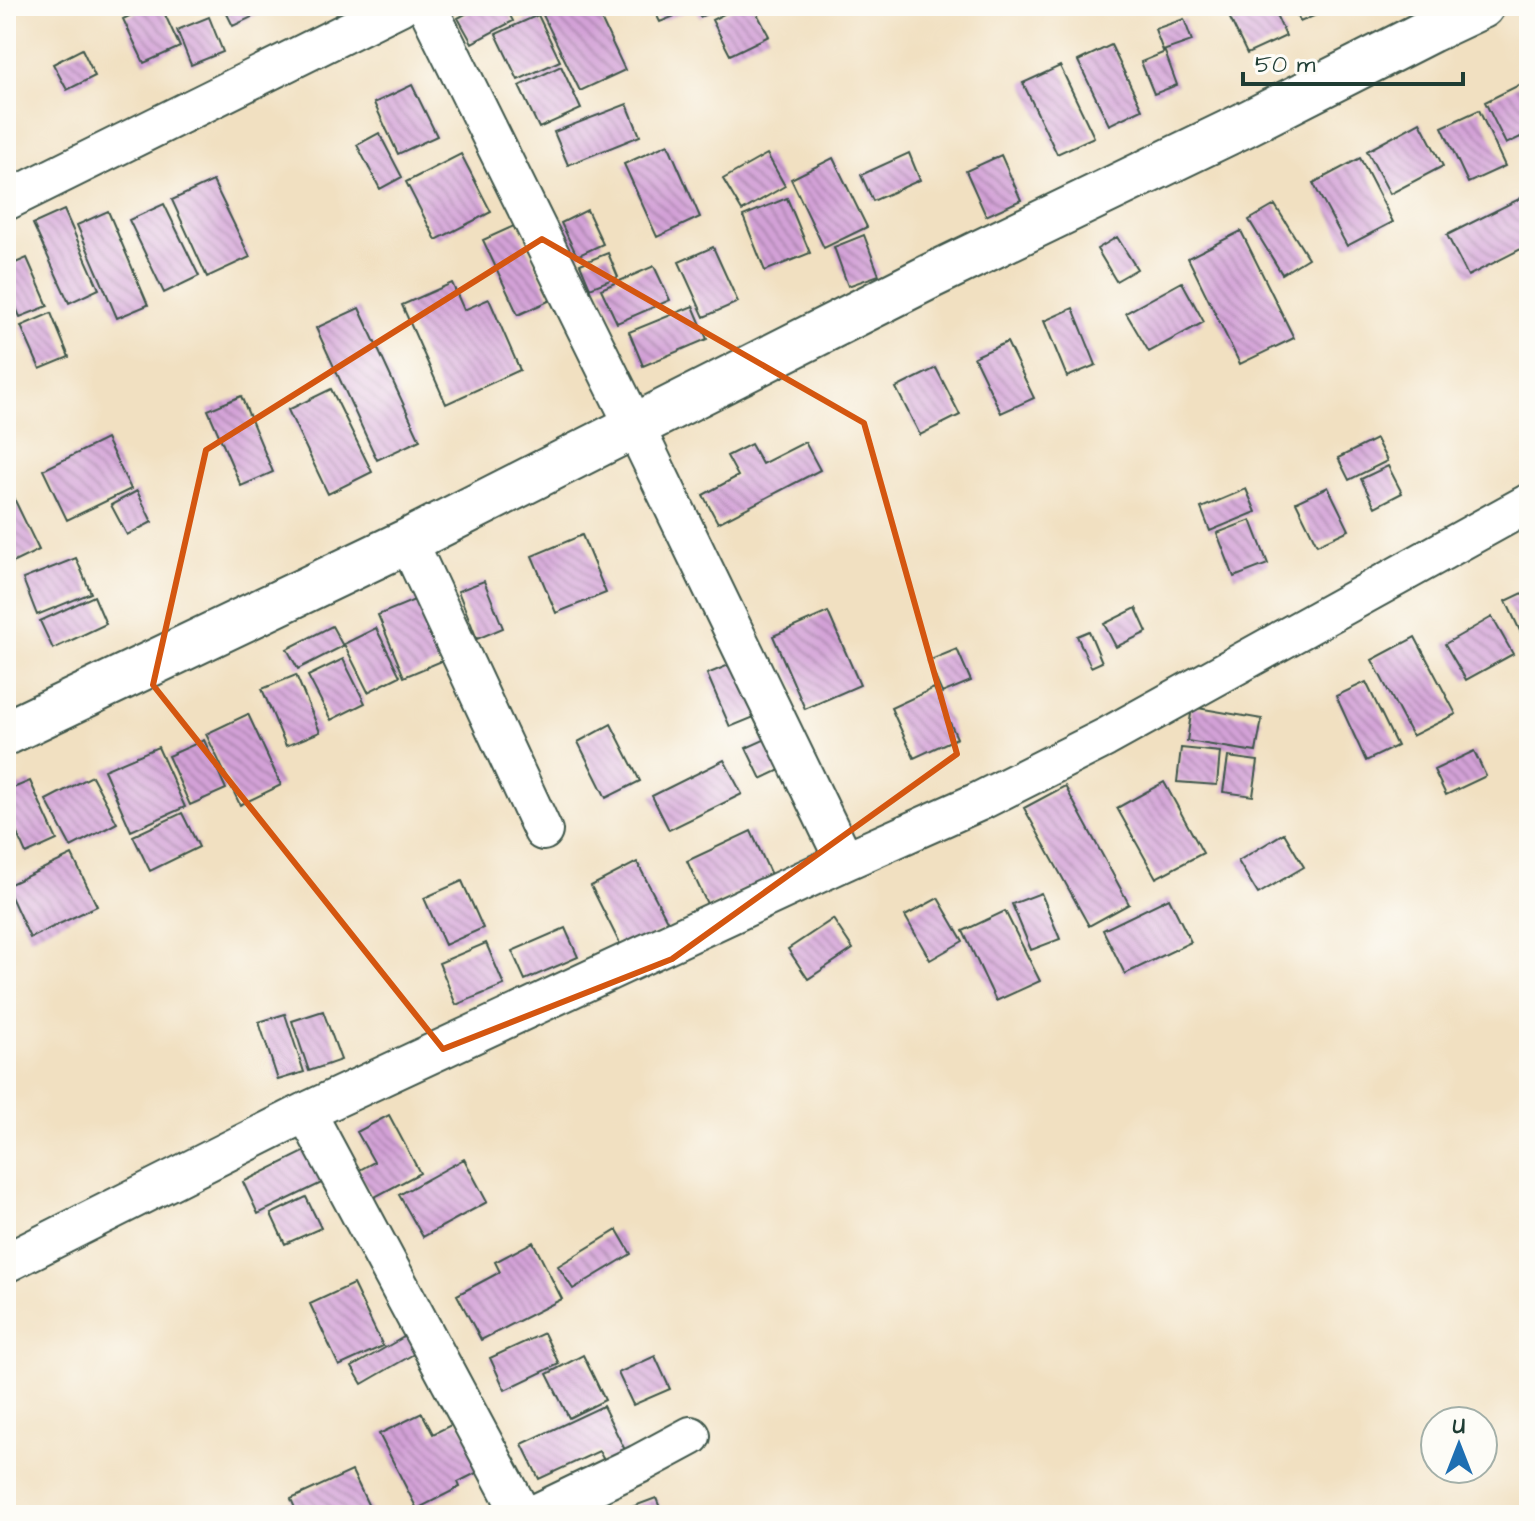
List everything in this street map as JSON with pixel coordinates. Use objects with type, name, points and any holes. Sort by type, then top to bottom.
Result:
[{"type":"highway","points":[[6,733],[408,541],[931,276],[1482,6]]},
{"type":"street","points":[[6,201],[400,6]]},
{"type":"street","points":[[427,6],[845,861]]},
{"type":"street","points":[[6,1263],[306,1112],[978,802],[1105,738],[1529,503]]},
{"type":"street","points":[[408,541],[543,831]]},
{"type":"street","points":[[306,1112],[522,1515]]},
{"type":"street","points":[[533,1515],[691,1436]]},
{"type":"highlighted area","points":[[542,239],[864,423],[957,754],[672,959],[443,1049],[153,685],[206,450]]},
{"type":"building","points":[[150,6],[161,6],[180,47],[144,63],[123,19]]},
{"type":"building","points":[[223,6],[275,6],[233,26]]},
{"type":"building","points":[[480,6],[505,6],[513,21],[472,43],[458,18]]},
{"type":"building","points":[[547,6],[595,6],[625,70],[580,91],[540,9]]},
{"type":"building","points":[[652,6],[685,6],[687,11],[660,22]]},
{"type":"building","points":[[695,6],[724,6],[700,17]]},
{"type":"building","points":[[739,6],[753,6],[769,36],[730,55],[712,20]]},
{"type":"building","points":[[1224,6],[1272,6],[1286,36],[1247,54]]},
{"type":"building","points":[[1293,6],[1337,6],[1300,22]]},
{"type":"building","points":[[538,15],[560,61],[518,80],[496,34]]},
{"type":"building","points":[[209,17],[223,52],[191,65],[177,30]]},
{"type":"building","points":[[1184,19],[1192,41],[1163,51],[1155,29]]},
{"type":"building","points":[[1111,45],[1142,109],[1109,125],[1078,61]]},
{"type":"building","points":[[82,49],[95,76],[67,90],[53,64]]},
{"type":"building","points":[[1165,52],[1177,85],[1154,94],[1141,62]]},
{"type":"building","points":[[561,66],[581,109],[539,128],[519,86]]},
{"type":"building","points":[[1060,66],[1094,137],[1057,154],[1023,83]]},
{"type":"building","points":[[1529,80],[1529,133],[1506,144],[1485,102]]},
{"type":"building","points":[[412,85],[437,136],[398,154],[374,103]]},
{"type":"building","points":[[627,104],[640,136],[568,165],[554,132]]},
{"type":"building","points":[[1479,110],[1505,166],[1468,183],[1442,127]]},
{"type":"building","points":[[1420,122],[1443,166],[1390,194],[1367,151]]},
{"type":"building","points":[[379,133],[402,177],[380,189],[357,145]]},
{"type":"building","points":[[668,144],[700,217],[657,237],[624,164]]},
{"type":"building","points":[[909,153],[920,180],[873,201],[861,175]]},
{"type":"building","points":[[461,154],[491,212],[436,240],[406,182]]},
{"type":"building","points":[[767,154],[785,186],[742,211],[723,179]]},
{"type":"building","points":[[1001,155],[1021,200],[986,216],[966,171]]},
{"type":"building","points":[[833,158],[867,227],[824,248],[791,179]]},
{"type":"building","points":[[1360,158],[1393,222],[1347,246],[1313,183]]},
{"type":"building","points":[[213,181],[250,257],[207,277],[172,200]]},
{"type":"building","points":[[1525,196],[1529,203],[1529,245],[1468,276],[1447,235]]},
{"type":"building","points":[[787,198],[810,253],[765,271],[743,216]]},
{"type":"building","points":[[164,204],[199,276],[164,293],[129,220]]},
{"type":"building","points":[[1275,205],[1308,258],[1282,274],[1249,220]]},
{"type":"building","points":[[64,210],[99,289],[69,303],[33,224]]},
{"type":"building","points":[[587,210],[603,244],[577,256],[561,223]]},
{"type":"building","points":[[108,211],[148,305],[117,318],[77,225]]},
{"type":"building","points":[[516,225],[551,300],[518,315],[483,240]]},
{"type":"building","points":[[1241,231],[1294,338],[1240,364],[1188,258]]},
{"type":"building","points":[[864,235],[879,275],[848,286],[834,247]]},
{"type":"building","points":[[1117,237],[1137,269],[1116,281],[1097,249]]},
{"type":"building","points":[[713,247],[738,302],[704,317],[679,262]]},
{"type":"building","points":[[608,253],[618,277],[590,288],[580,264]]},
{"type":"building","points":[[27,258],[48,306],[20,317],[6,285],[6,267]]},
{"type":"building","points":[[654,266],[670,300],[617,323],[601,289]]},
{"type":"building","points":[[1182,282],[1204,322],[1149,352],[1126,313]]},
{"type":"building","points":[[452,283],[464,310],[489,299],[520,370],[446,404],[402,305]]},
{"type":"building","points":[[693,306],[707,339],[643,366],[629,332]]},
{"type":"building","points":[[359,308],[420,440],[377,460],[316,328]]},
{"type":"building","points":[[1073,308],[1096,365],[1067,377],[1044,321]]},
{"type":"building","points":[[51,313],[69,357],[40,369],[21,326]]},
{"type":"building","points":[[1007,342],[1034,398],[1001,413],[974,357]]},
{"type":"building","points":[[936,368],[960,415],[920,435],[896,388]]},
{"type":"building","points":[[331,389],[372,472],[328,494],[288,410]]},
{"type":"building","points":[[241,396],[273,472],[241,486],[208,410]]},
{"type":"building","points":[[106,439],[131,489],[67,520],[43,470]]},
{"type":"building","points":[[1376,439],[1387,461],[1349,480],[1338,458]]},
{"type":"building","points":[[805,442],[820,470],[718,523],[703,495],[738,476],[727,456],[751,444],[762,464]]},
{"type":"building","points":[[1388,466],[1402,493],[1375,507],[1361,479]]},
{"type":"building","points":[[6,482],[39,550],[8,565],[6,562]]},
{"type":"building","points":[[1328,487],[1349,530],[1317,545],[1296,502]]},
{"type":"building","points":[[1246,489],[1256,512],[1210,531],[1201,508]]},
{"type":"building","points":[[137,491],[152,522],[127,535],[111,505]]},
{"type":"building","points":[[1251,520],[1268,564],[1234,577],[1217,533]]},
{"type":"building","points":[[582,535],[606,593],[556,613],[532,556]]},
{"type":"building","points":[[76,558],[91,593],[37,615],[23,579]]},
{"type":"building","points":[[484,581],[503,628],[477,639],[458,591]]},
{"type":"building","points":[[1529,590],[1529,650],[1506,601]]},
{"type":"building","points":[[94,596],[106,624],[53,649],[40,621]]},
{"type":"building","points":[[424,596],[449,658],[404,677],[378,615]]},
{"type":"building","points":[[1136,608],[1147,632],[1116,647],[1104,624]]},
{"type":"building","points":[[828,612],[860,685],[805,709],[773,636]]},
{"type":"building","points":[[1492,617],[1513,654],[1466,680],[1445,644]]},
{"type":"building","points":[[332,626],[343,646],[298,669],[287,649]]},
{"type":"building","points":[[376,628],[400,676],[368,692],[344,644]]},
{"type":"building","points":[[1089,631],[1102,662],[1091,667],[1077,636]]},
{"type":"building","points":[[1415,637],[1456,714],[1412,736],[1372,660]]},
{"type":"building","points":[[957,649],[971,681],[942,693],[928,661]]},
{"type":"building","points":[[343,659],[365,703],[331,720],[308,676]]},
{"type":"building","points":[[741,660],[764,713],[730,727],[707,674]]},
{"type":"building","points":[[296,675],[320,732],[286,746],[262,689]]},
{"type":"building","points":[[1366,682],[1397,746],[1366,761],[1336,696]]},
{"type":"building","points":[[934,688],[957,738],[914,758],[891,708]]},
{"type":"building","points":[[1192,707],[1262,719],[1256,752],[1187,741]]},
{"type":"building","points":[[248,714],[281,785],[240,805],[206,734]]},
{"type":"building","points":[[611,724],[640,781],[606,798],[578,742]]},
{"type":"building","points":[[766,739],[780,770],[761,779],[746,748]]},
{"type":"building","points":[[204,740],[226,789],[190,805],[168,756]]},
{"type":"building","points":[[158,747],[185,807],[131,831],[104,770]]},
{"type":"building","points":[[1181,748],[1220,752],[1217,785],[1177,782]]},
{"type":"building","points":[[1474,751],[1486,776],[1446,795],[1434,770]]},
{"type":"building","points":[[1228,757],[1258,761],[1253,796],[1223,792]]},
{"type":"building","points":[[724,760],[742,794],[669,830],[652,796]]},
{"type":"building","points":[[92,776],[117,823],[71,847],[46,800]]},
{"type":"building","points":[[30,781],[57,840],[26,854],[6,809],[6,791]]},
{"type":"building","points":[[1164,782],[1203,853],[1156,878],[1117,808]]},
{"type":"building","points":[[1065,786],[1129,904],[1089,926],[1024,808]]},
{"type":"building","points":[[182,813],[199,847],[150,871],[133,836]]},
{"type":"building","points":[[751,831],[772,877],[708,906],[687,861]]},
{"type":"building","points":[[1284,833],[1304,867],[1258,894],[1238,861]]},
{"type":"building","points":[[72,855],[97,906],[30,938],[6,886]]},
{"type":"building","points":[[637,862],[670,926],[623,950],[591,886]]},
{"type":"building","points":[[462,881],[483,928],[445,945],[424,898]]},
{"type":"building","points":[[1041,893],[1060,939],[1031,950],[1012,904]]},
{"type":"building","points":[[938,898],[963,941],[930,960],[905,916]]},
{"type":"building","points":[[1169,898],[1191,942],[1125,974],[1103,930]]},
{"type":"building","points":[[1005,911],[1040,981],[996,1001],[963,931]]},
{"type":"building","points":[[833,919],[853,949],[808,979],[788,949]]},
{"type":"building","points":[[565,928],[578,957],[525,980],[512,951]]},
{"type":"building","points":[[486,943],[504,985],[456,1005],[439,963]]},
{"type":"building","points":[[323,1011],[341,1060],[309,1071],[292,1021]]},
{"type":"building","points":[[285,1014],[304,1072],[278,1080],[259,1022]]},
{"type":"building","points":[[389,1115],[420,1173],[373,1198],[358,1171],[374,1162],[357,1132]]},
{"type":"building","points":[[320,1144],[336,1176],[258,1214],[243,1182]]},
{"type":"building","points":[[464,1159],[487,1202],[423,1237],[399,1195]]},
{"type":"building","points":[[306,1197],[321,1228],[285,1244],[271,1214]]},
{"type":"building","points":[[617,1230],[631,1254],[573,1289],[558,1266]]},
{"type":"building","points":[[533,1242],[562,1299],[481,1340],[457,1295],[500,1272],[495,1262]]},
{"type":"building","points":[[353,1284],[383,1346],[339,1366],[310,1304]]},
{"type":"building","points":[[544,1333],[559,1364],[505,1390],[490,1358]]},
{"type":"building","points":[[409,1334],[419,1351],[362,1384],[352,1367]]},
{"type":"building","points":[[583,1355],[605,1400],[569,1418],[547,1374]]},
{"type":"building","points":[[655,1356],[670,1389],[633,1405],[618,1373]]},
{"type":"building","points":[[603,1406],[629,1458],[608,1468],[599,1451],[539,1479],[522,1444]]},
{"type":"building","points":[[422,1413],[433,1434],[459,1421],[484,1469],[458,1482],[460,1487],[417,1509],[379,1434]]},
{"type":"building","points":[[352,1471],[373,1515],[298,1515],[291,1499]]},
{"type":"building","points":[[656,1498],[663,1515],[623,1515],[621,1511]]}]
